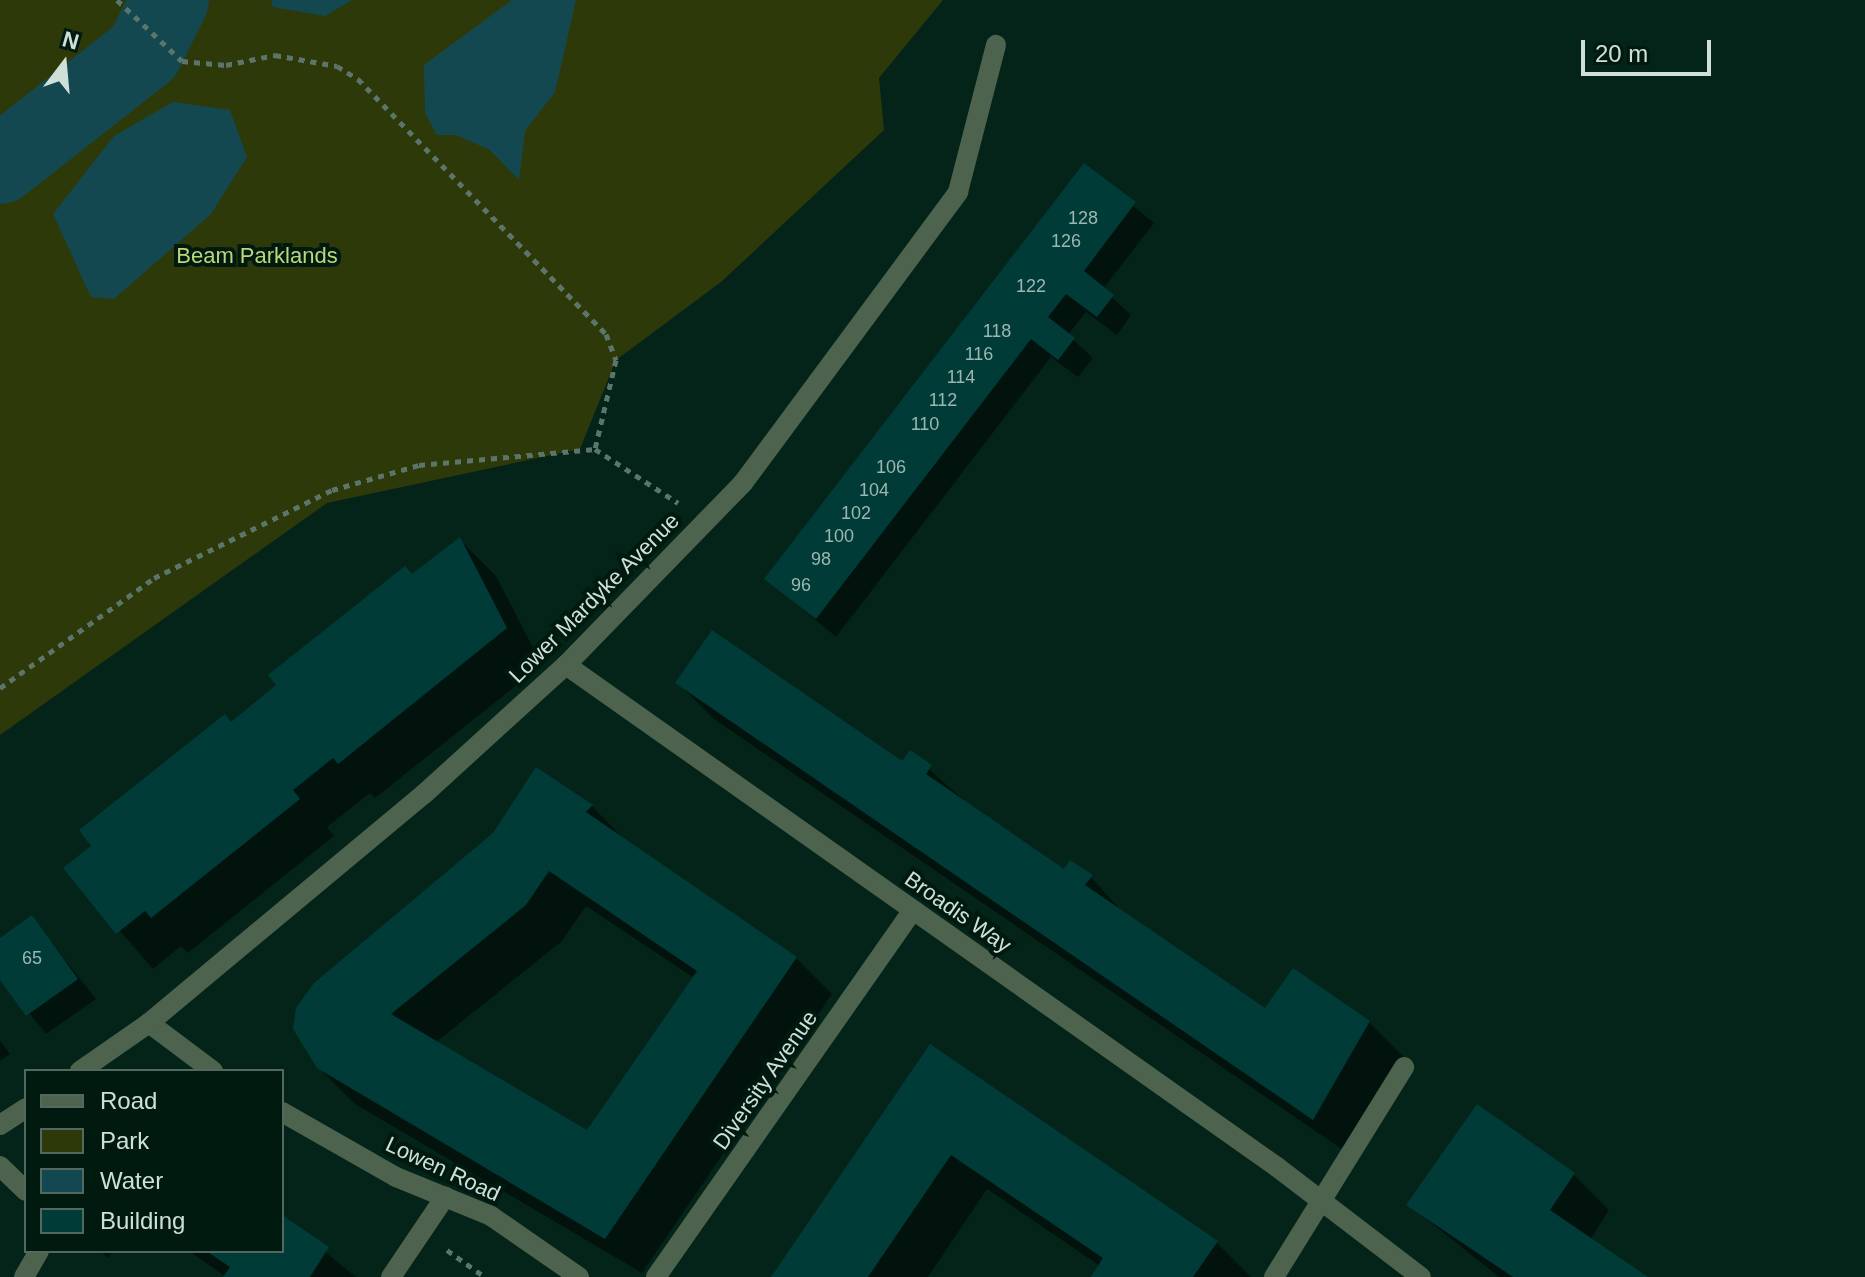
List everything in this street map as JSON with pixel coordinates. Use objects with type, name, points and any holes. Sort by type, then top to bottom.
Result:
[{"type":"street","name":"Lower Mardyke Avenue","points":[[83,1069],[149,1023],[566,665],[743,483],[958,192],[996,45]]},
{"type":"street","name":"Broadis Way","points":[[566,665],[1322,1199],[1421,1277]]},
{"type":"street","name":"Diversity Avenue","points":[[656,1277],[913,910]]},
{"type":"street","points":[[149,1023],[210,1069]]},
{"type":"street","points":[[1274,1277],[1404,1067]]},
{"type":"street","points":[[0,1125],[24,1109]]},
{"type":"street","name":"Lowen Road","points":[[284,1113],[445,1197],[491,1216],[579,1277]]},
{"type":"street","points":[[0,1166],[24,1189]]},
{"type":"street","points":[[391,1277],[445,1197]]},
{"type":"street","points":[[24,1277],[38,1253]]},
{"type":"path","points":[[117,0],[182,61],[226,65],[275,55],[337,66],[358,79],[606,334],[616,360],[595,449]]},
{"type":"path","points":[[0,688],[154,578],[332,490],[419,465],[595,449],[704,521]]},
{"type":"path","points":[[422,1232],[485,1277]]},
{"type":"green space","name":"Beam Parklands","points":[[0,0],[943,0],[879,78],[884,130],[721,282],[616,360],[580,449],[327,503],[0,735]]},
{"type":"water","points":[[271,0],[352,0],[325,16],[273,7]]},
{"type":"water","points":[[512,0],[576,0],[555,92],[525,131],[519,180],[490,150],[456,135],[437,135],[425,113],[424,65]]},
{"type":"water","points":[[173,102],[230,110],[247,157],[211,214],[114,299],[91,297],[53,214],[114,136]]},
{"type":"building","points":[[1084,163],[1136,202],[1084,271],[1114,295],[1097,317],[1066,294],[1048,317],[1075,338],[1058,360],[1031,339],[816,619],[764,579]]},
{"type":"building","points":[[460,537],[507,628],[338,764],[333,758],[293,790],[300,799],[151,918],[145,911],[116,934],[63,868],[91,846],[79,830],[225,714],[231,722],[276,685],[268,675],[405,566],[412,574]]},
{"type":"building","points":[[712,630],[902,761],[910,750],[932,765],[926,774],[1064,869],[1070,860],[1093,875],[1085,885],[1265,1008],[1293,968],[1370,1021],[1313,1120],[675,683]]},
{"type":"building","points":[[536,767],[593,805],[586,812],[797,957],[605,1239],[317,1068],[293,1029],[296,1008],[314,983],[493,833]],"holes":[[[549,871],[697,971],[587,1130],[391,1014],[526,905]]]},
{"type":"building","points":[[32,915],[78,979],[26,1016],[0,980],[0,938]]},
{"type":"building","points":[[930,1044],[1218,1241],[1193,1277],[1091,1277],[1103,1258],[951,1155],[868,1277],[771,1277]]},
{"type":"building","points":[[1477,1104],[1575,1173],[1550,1210],[1648,1277],[1513,1277],[1406,1205]]},
{"type":"building","points":[[284,1216],[329,1247],[310,1277],[223,1277],[230,1267],[209,1253],[284,1253]]},
{"type":"waterway","points":[[0,165],[144,52],[170,0]]}]
